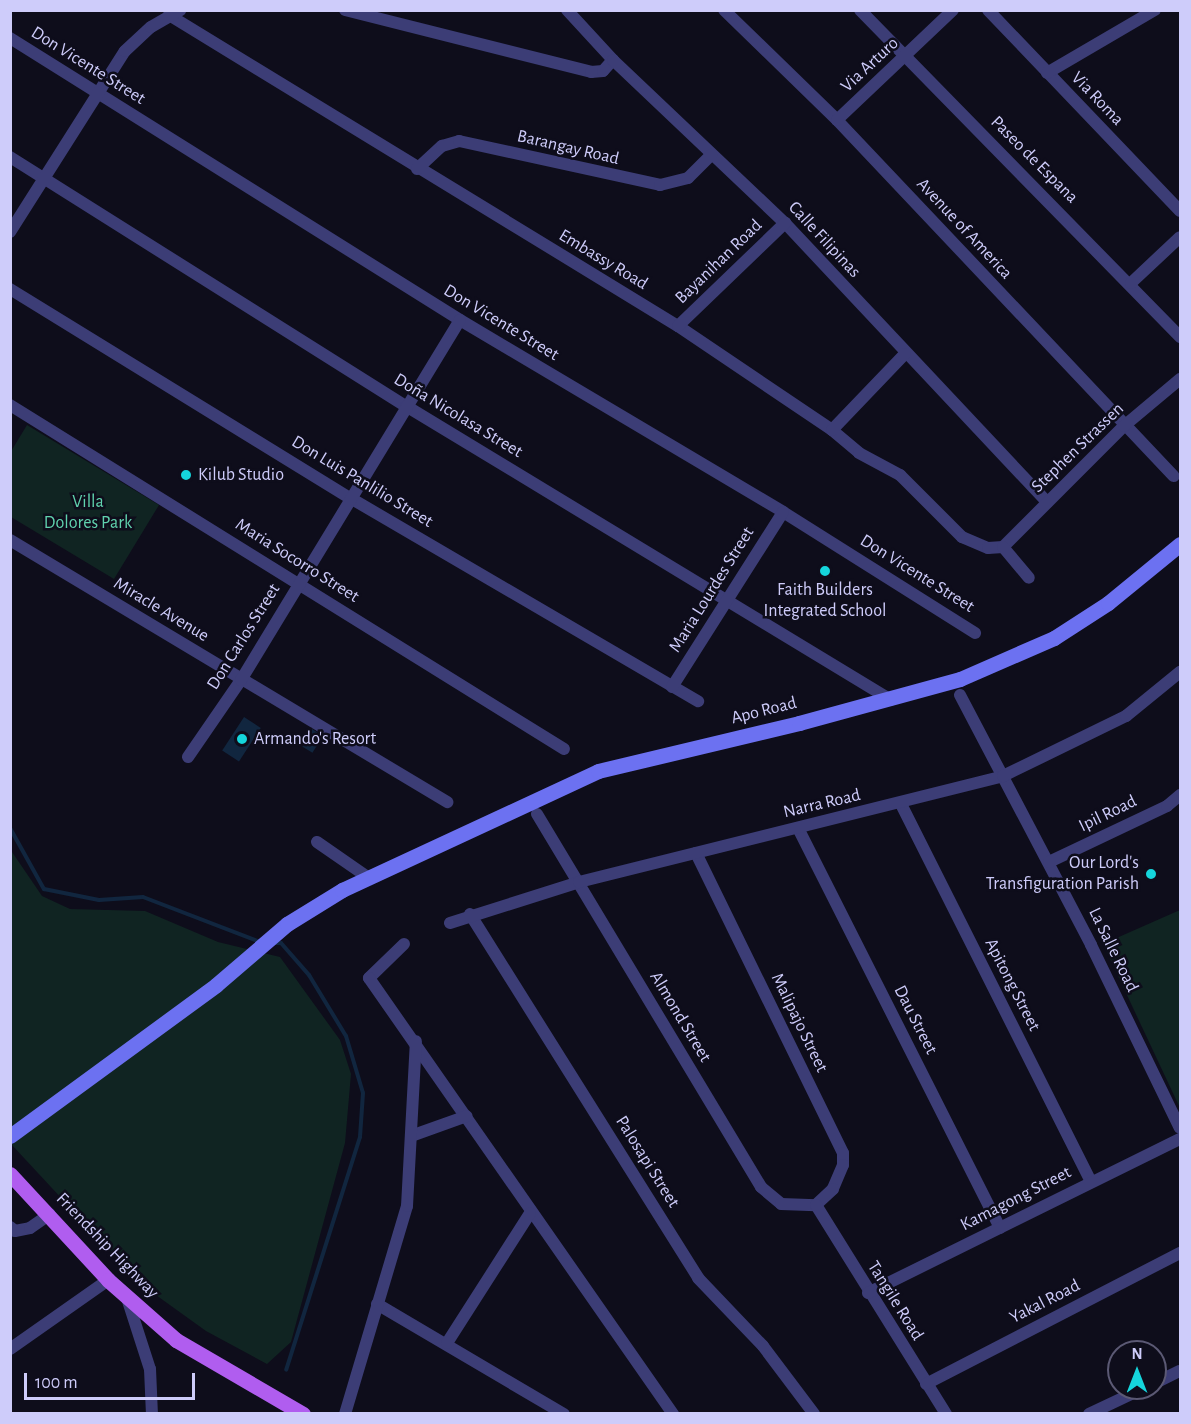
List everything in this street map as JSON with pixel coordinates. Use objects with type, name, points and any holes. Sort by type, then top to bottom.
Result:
[{"type":"main road","name":"Friendship Highway","points":[[10,1174],[50,1214],[108,1280],[176,1340],[303,1413]]},
{"type":"street","points":[[345,10],[591,72],[603,71],[613,60]]},
{"type":"street","name":"Calle Filipinas","points":[[567,10],[613,60],[711,155],[786,223],[906,354],[1047,502]]},
{"type":"street","name":"Avenue of America","points":[[724,10],[837,120],[1124,426],[1174,476]]},
{"type":"street","name":"Paseo de Espana","points":[[860,10],[1131,283],[1180,337]]},
{"type":"street","name":"Via Arturo","points":[[837,120],[953,10]]},
{"type":"street","name":"Via Roma","points":[[988,10],[1180,211]]},
{"type":"street","points":[[1047,74],[1155,10]]},
{"type":"street","points":[[10,232],[97,92],[126,51],[174,13]]},
{"type":"street","name":"Embassy Road","points":[[174,13],[417,170],[678,326],[832,429],[859,453],[908,482],[952,530],[988,549],[1004,547]]},
{"type":"street","name":"Don Vicente Street","points":[[10,38],[460,320],[783,512],[975,633]]},
{"type":"street","name":"Barangay Road","points":[[417,170],[442,146],[459,141],[660,185],[688,178],[711,155]]},
{"type":"street","name":"Doña Nicolasa Street","points":[[10,158],[406,406],[891,700]]},
{"type":"street","name":"Bayanihan Road","points":[[678,326],[786,223]]},
{"type":"street","points":[[1131,283],[1180,237]]},
{"type":"street","name":"Don Luis Panlilio Street","points":[[10,289],[352,499],[699,701]]},
{"type":"street","name":"Don Carlos Street","points":[[188,758],[241,680],[460,320]]},
{"type":"street","points":[[832,429],[906,354]]},
{"type":"street","name":"Stephen Strassen","points":[[1004,547],[1124,426],[1180,379]]},
{"type":"street","name":"Maria Socorro Street","points":[[10,405],[564,748]]},
{"type":"street","name":"Maria Lourdes Street","points":[[672,687],[783,512]]},
{"type":"street","name":"Miracle Avenue","points":[[10,540],[447,802]]},
{"type":"street","name":"Apo Road","points":[[10,1137],[216,985],[287,924],[342,890],[598,771],[891,700],[960,679],[1054,638],[1108,603],[1180,544]]},
{"type":"street","points":[[1004,547],[1029,578]]},
{"type":"street","name":"Narra Road","points":[[450,923],[470,914],[579,882],[901,804],[1003,776],[1126,716],[1180,672]]},
{"type":"street","name":"La Salle Road","points":[[960,695],[1049,862],[1180,1128]]},
{"type":"street","name":"Ipil Road","points":[[1049,862],[1167,806],[1180,795]]},
{"type":"street","name":"Apitong Street","points":[[901,804],[1091,1182]]},
{"type":"street","name":"Almond Street","points":[[537,814],[761,1187],[782,1204],[816,1205]]},
{"type":"street","name":"Dau Street","points":[[798,828],[1000,1228]]},
{"type":"street","points":[[317,842],[369,878]]},
{"type":"street","name":"Malipajo Street","points":[[696,853],[843,1153],[843,1165],[833,1189],[816,1205]]},
{"type":"street","name":"Palosapi Street","points":[[470,914],[698,1278],[763,1346],[814,1413]]},
{"type":"street","points":[[404,944],[369,978],[416,1041],[530,1213],[673,1413]]},
{"type":"street","points":[[345,1413],[407,1206],[416,1041]]},
{"type":"street","points":[[411,1136],[466,1116]]},
{"type":"street","name":"Kamagong Street","points":[[868,1293],[1180,1138]]},
{"type":"street","name":"Tangile Road","points":[[816,1205],[868,1293],[946,1413]]},
{"type":"street","points":[[447,1343],[530,1213]]},
{"type":"street","points":[[10,1227],[15,1231],[30,1228],[50,1214]]},
{"type":"street","name":"Yakal Road","points":[[926,1384],[1180,1253]]},
{"type":"street","points":[[10,1349],[108,1280]]},
{"type":"street","points":[[127,1298],[150,1369],[152,1413]]},
{"type":"street","points":[[377,1304],[564,1413]]},
{"type":"street","points":[[1089,1413],[1117,1400]]},
{"type":"green space","name":"Villa Dolores Park","points":[[27,425],[159,505],[114,579],[11,517],[10,453]]},
{"type":"green space","points":[[10,849],[42,896],[70,909],[145,911],[218,942],[280,957],[340,1040],[351,1074],[345,1143],[291,1342],[267,1364],[206,1331],[142,1285],[11,1144]]},
{"type":"green space","points":[[1180,910],[1180,1108],[1103,944]]},
{"type":"water","name":"Armando's Resort","points":[[244,717],[261,728],[239,761],[222,751]]},
{"type":"water","points":[[312,729],[323,736],[312,753],[301,746]]},
{"type":"waterway","points":[[10,828],[44,889],[99,900],[143,897],[260,942]]},
{"type":"waterway","points":[[273,943],[281,943],[309,975],[346,1036],[363,1093],[360,1137],[286,1370]]},
{"type":"place","name":"Kilub Studio","points":[[186,475]]},
{"type":"place","name":"Faith Builders Integrated School","points":[[825,571]]},
{"type":"place","name":"Armando's Resort","points":[[242,739]]},
{"type":"place","name":"Our Lord's Transfiguration Parish","points":[[1151,874]]}]
